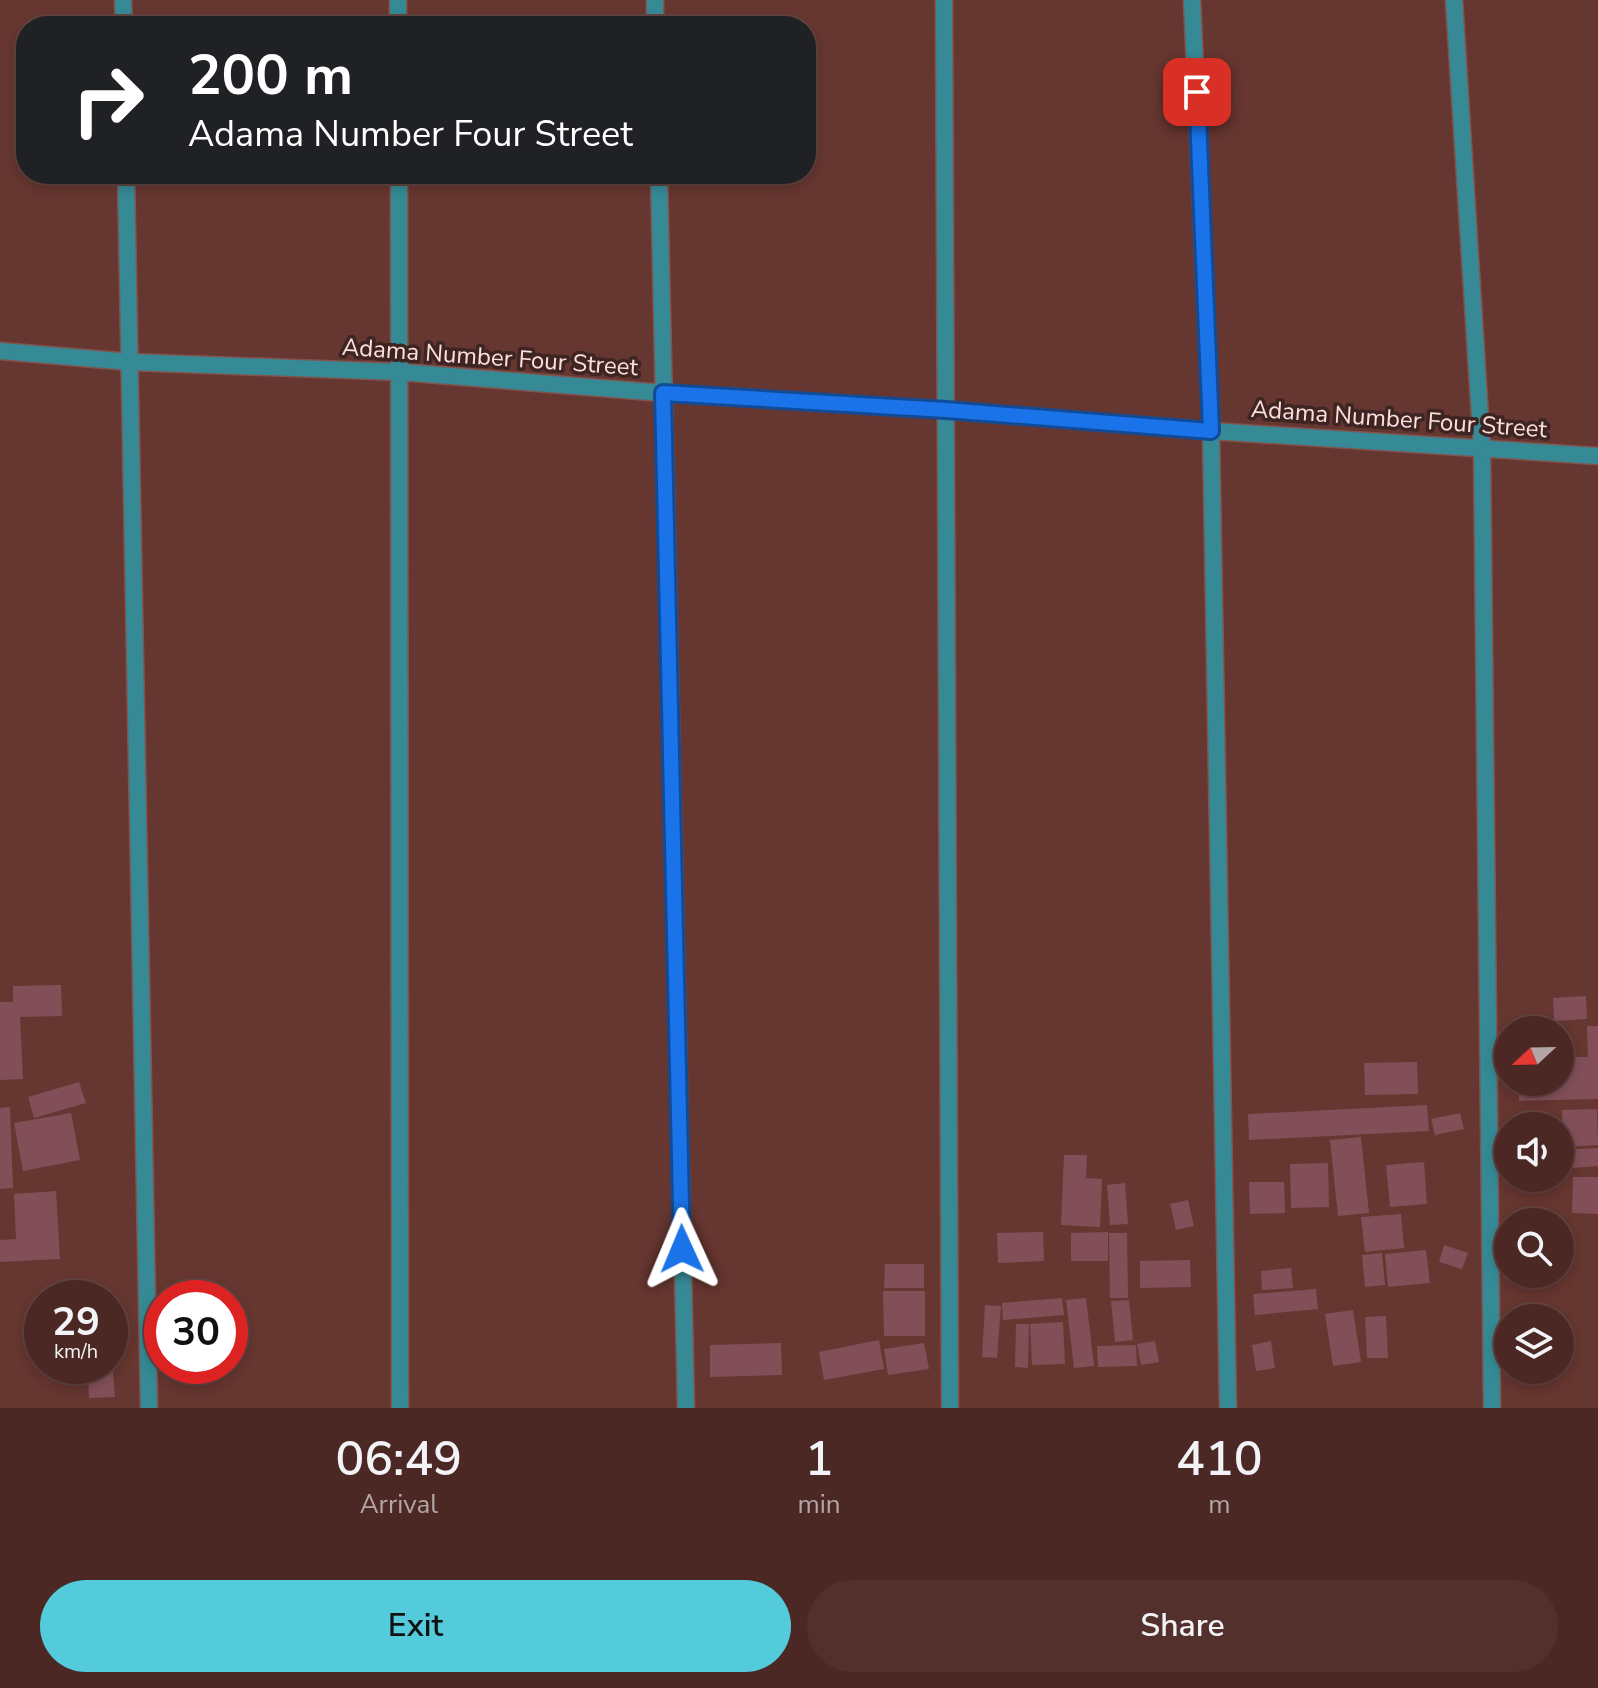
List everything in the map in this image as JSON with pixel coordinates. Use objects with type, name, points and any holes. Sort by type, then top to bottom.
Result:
[{"type":"street","points":[[944,0],[950,1408]]},
{"type":"street","points":[[1192,0],[1211,431],[1228,1408]]},
{"type":"street","points":[[1454,0],[1482,449],[1492,1408]]},
{"type":"street","points":[[126,184],[149,1408]]},
{"type":"street","points":[[399,184],[400,1408]]},
{"type":"street","points":[[659,184],[686,1408]]},
{"type":"street","name":"Adama Number Four Street","points":[[0,351],[130,362],[400,372],[663,393],[1598,456]]},
{"type":"building","points":[[61,985],[62,1016],[20,1017],[23,1079],[0,1080],[0,1002],[13,1002],[13,986]]},
{"type":"building","points":[[1586,996],[1587,1019],[1554,1016],[1553,998]]},
{"type":"building","points":[[1587,1026],[1598,1026],[1598,1099],[1519,1101],[1519,1096],[1574,1096],[1574,1057],[1588,1057]]},
{"type":"building","points":[[1417,1062],[1418,1094],[1365,1095],[1364,1063]]},
{"type":"building","points":[[79,1082],[86,1103],[34,1118],[28,1097]]},
{"type":"building","points":[[1427,1105],[1429,1131],[1249,1140],[1248,1114]]},
{"type":"building","points":[[10,1107],[13,1188],[0,1189],[0,1108]]},
{"type":"building","points":[[1597,1109],[1598,1145],[1574,1146],[1574,1112],[1562,1110]]},
{"type":"building","points":[[71,1113],[80,1160],[23,1171],[14,1123]]},
{"type":"building","points":[[1460,1113],[1464,1129],[1435,1135],[1431,1119]]},
{"type":"building","points":[[1361,1137],[1369,1213],[1338,1216],[1330,1140]]},
{"type":"building","points":[[1598,1148],[1598,1166],[1574,1168],[1574,1149]]},
{"type":"building","points":[[1064,1155],[1087,1155],[1086,1178],[1102,1179],[1100,1227],[1061,1225]]},
{"type":"building","points":[[1424,1162],[1427,1204],[1390,1207],[1386,1165]]},
{"type":"building","points":[[1328,1163],[1329,1207],[1291,1208],[1290,1164]]},
{"type":"building","points":[[1574,1177],[1598,1177],[1598,1214],[1574,1213]]},
{"type":"building","points":[[1249,1182],[1284,1182],[1285,1213],[1250,1214]]},
{"type":"building","points":[[1125,1183],[1128,1224],[1110,1225],[1107,1185]]},
{"type":"building","points":[[56,1191],[60,1259],[0,1262],[0,1240],[16,1239],[14,1194]]},
{"type":"building","points":[[1188,1200],[1194,1226],[1176,1230],[1170,1204]]},
{"type":"building","points":[[1401,1214],[1404,1248],[1365,1252],[1361,1217]]},
{"type":"building","points":[[1043,1232],[1044,1261],[998,1263],[997,1233]]},
{"type":"building","points":[[1108,1232],[1108,1261],[1071,1261],[1071,1233]]},
{"type":"building","points":[[1109,1233],[1127,1233],[1128,1298],[1110,1298]]},
{"type":"building","points":[[1444,1245],[1468,1253],[1462,1269],[1439,1262]]},
{"type":"building","points":[[1426,1250],[1430,1283],[1388,1287],[1385,1254]]},
{"type":"building","points":[[1382,1253],[1385,1285],[1365,1287],[1362,1255]]},
{"type":"building","points":[[1190,1260],[1191,1287],[1140,1288],[1140,1261]]},
{"type":"building","points":[[885,1264],[924,1264],[924,1288],[884,1288]]},
{"type":"building","points":[[1291,1268],[1293,1288],[1262,1290],[1261,1271]]},
{"type":"building","points":[[1316,1289],[1318,1309],[1255,1315],[1253,1294]]},
{"type":"building","points":[[883,1291],[925,1291],[925,1336],[884,1336]]},
{"type":"building","points":[[1062,1298],[1064,1315],[1003,1320],[1002,1303]]},
{"type":"building","points":[[1086,1298],[1094,1366],[1074,1368],[1066,1300]]},
{"type":"building","points":[[1129,1300],[1133,1340],[1115,1342],[1111,1301]]},
{"type":"building","points":[[985,1305],[1001,1306],[997,1358],[982,1357]]},
{"type":"building","points":[[1353,1310],[1361,1362],[1333,1366],[1325,1314]]},
{"type":"building","points":[[1386,1316],[1388,1358],[1367,1358],[1365,1317]]},
{"type":"building","points":[[1063,1322],[1065,1364],[1032,1365],[1030,1324]]},
{"type":"building","points":[[1016,1324],[1029,1324],[1028,1368],[1015,1367]]},
{"type":"building","points":[[879,1340],[884,1369],[824,1380],[819,1352]]},
{"type":"building","points":[[1155,1341],[1159,1362],[1141,1365],[1137,1344]]},
{"type":"building","points":[[1271,1341],[1275,1368],[1256,1371],[1252,1345]]},
{"type":"building","points":[[781,1343],[782,1375],[710,1377],[710,1345]]},
{"type":"building","points":[[924,1343],[929,1369],[888,1375],[884,1349]]},
{"type":"building","points":[[1136,1345],[1137,1366],[1098,1367],[1097,1346]]},
{"type":"building","points":[[88,1384],[114,1384],[115,1397],[89,1398]]},
{"type":"route","points":[[682,1249],[663,393],[946,410],[1211,431],[1197,92]]}]
